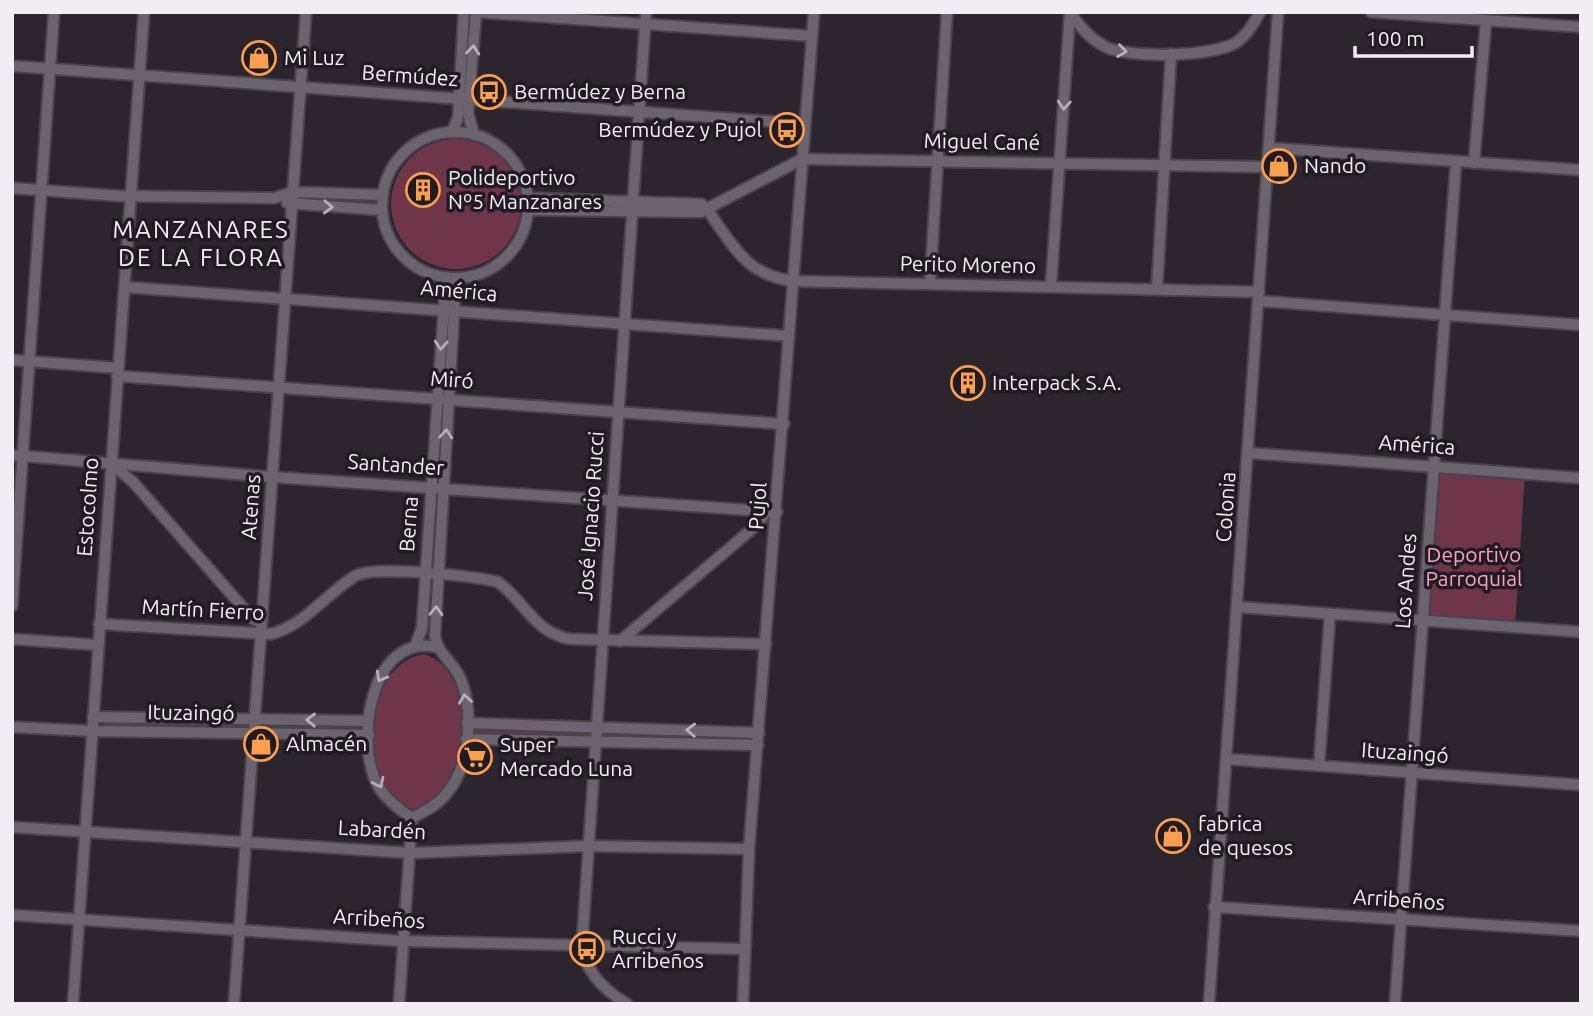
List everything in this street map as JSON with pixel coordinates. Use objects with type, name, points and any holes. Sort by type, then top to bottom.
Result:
[{"type":"street","points":[[12,606],[17,455],[29,361],[54,12]]},
{"type":"street","name":"Estocolmo","points":[[73,1004],[144,12]]},
{"type":"street","name":"Atenas","points":[[234,1004],[306,12]]},
{"type":"street","points":[[464,12],[464,99],[474,135]]},
{"type":"street","points":[[453,132],[464,99],[477,12],[812,36]]},
{"type":"street","name":"José Ignacio Rucci","points":[[627,1004],[595,978],[585,960],[582,944],[646,12]]},
{"type":"street","name":"Pujol","points":[[743,1004],[749,849],[766,644],[772,512],[784,424],[792,281],[814,12]]},
{"type":"street","points":[[930,283],[947,12]]},
{"type":"street","points":[[1070,12],[1089,36],[1115,51],[1171,54],[1211,51],[1236,43],[1247,33],[1259,12]]},
{"type":"street","points":[[1051,285],[1070,12]]},
{"type":"street","name":"Colonia","points":[[1209,1004],[1278,12]]},
{"type":"street","points":[[1371,12],[1581,27]]},
{"type":"street","points":[[1474,163],[1486,20]]},
{"type":"street","points":[[1157,288],[1171,54]]},
{"type":"street","name":"Bermúdez","points":[[12,66],[805,124]]},
{"type":"street","points":[[453,132],[474,135],[494,144],[510,158],[522,177],[528,204],[523,231],[506,258],[488,270],[451,278],[424,271],[406,259],[387,232],[382,210],[383,195],[395,163],[411,147],[430,137],[453,132]]},
{"type":"street","points":[[1270,148],[1581,170]]},
{"type":"street","name":"Miguel Cané","points":[[709,209],[720,200],[802,159],[1268,167]]},
{"type":"street","name":"Los Andes","points":[[1395,1004],[1456,162]]},
{"type":"street","points":[[12,188],[275,198],[292,205],[382,210]]},
{"type":"street","points":[[275,198],[292,192],[383,195]]},
{"type":"street","points":[[528,204],[633,208],[701,204],[709,209]]},
{"type":"street","name":"Perito Moreno","points":[[709,209],[717,224],[756,271],[771,278],[792,281],[1157,288],[1581,324]]},
{"type":"street","name":"Berna","points":[[415,647],[422,628],[425,574],[436,486],[451,278]]},
{"type":"street","name":"América","points":[[125,287],[789,336]]},
{"type":"street","name":"Miró","points":[[12,360],[279,387],[784,424]]},
{"type":"street","name":"América","points":[[1249,453],[1581,478]]},
{"type":"street","name":"Santander","points":[[17,455],[272,477],[436,486],[772,512]]},
{"type":"street","points":[[111,463],[132,481],[261,628]]},
{"type":"street","points":[[132,481],[135,466]]},
{"type":"street","name":"Berna","points":[[436,486],[436,647]]},
{"type":"street","points":[[620,641],[772,512]]},
{"type":"street","name":"Martín Fierro","points":[[99,624],[288,628],[359,574],[376,570],[498,582],[547,631],[563,638],[601,642],[766,644]]},
{"type":"street","points":[[1238,607],[1581,632]]},
{"type":"street","points":[[1319,766],[1330,614]]},
{"type":"street","points":[[12,639],[98,645]]},
{"type":"street","points":[[415,647],[436,647],[463,682],[466,739],[461,769],[451,788],[430,809],[412,818],[379,788],[372,767],[368,721],[372,696],[381,675],[393,660],[415,647]]},
{"type":"street","name":"Ituzaingó","points":[[93,717],[368,721]]},
{"type":"street","points":[[467,723],[596,727],[758,739]]},
{"type":"street","name":"Ituzaingó","points":[[12,727],[369,736]]},
{"type":"street","points":[[466,739],[758,739]]},
{"type":"street","name":"Ituzaingó","points":[[1226,759],[1581,785]]},
{"type":"street","points":[[399,1004],[412,818]]},
{"type":"street","name":"Labardén","points":[[12,827],[247,840],[410,853],[589,846],[749,849]]},
{"type":"street","name":"Arribeños","points":[[1214,908],[1581,931]]},
{"type":"street","name":"Arribeños","points":[[12,915],[402,941],[745,949]]},
{"type":"green space","points":[[456,139],[481,144],[502,158],[516,179],[521,204],[516,229],[502,250],[481,264],[456,269],[431,264],[410,250],[396,229],[391,204],[396,179],[410,158],[431,144]]},
{"type":"green space","name":"Deportivo Parroquial","points":[[1437,467],[1525,474],[1515,625],[1426,619]]},
{"type":"green space","points":[[424,654],[439,662],[458,690],[463,728],[458,764],[449,785],[416,812],[398,804],[385,787],[376,763],[374,735],[376,708],[386,683],[401,664]]},
{"type":"green space","points":[[105,722],[248,723],[248,729],[103,727]]},
{"type":"green space","points":[[256,723],[365,724],[365,730],[256,729]]},
{"type":"green space","points":[[470,726],[589,729],[589,738],[469,735]]},
{"type":"green space","points":[[600,731],[755,735],[755,741],[600,738]]},
{"type":"place","name":"Mi Luz","points":[[259,58]]},
{"type":"place","name":"Bermúdez y Berna","points":[[489,92]]},
{"type":"place","name":"Bermúdez y Pujol","points":[[787,130]]},
{"type":"place","name":"Nando","points":[[1279,166]]},
{"type":"place","name":"Polideportivo Nº5 Manzanares","points":[[423,190]]},
{"type":"place","name":"Interpack S.A.","points":[[968,383]]},
{"type":"place","name":"Almacén","points":[[261,744]]},
{"type":"place","name":"Super Mercado Luna","points":[[475,757]]},
{"type":"place","name":"fabrica de quesos","points":[[1173,836]]},
{"type":"place","name":"Rucci y Arribeños","points":[[587,949]]},
{"type":"district","name":"MANZANARES DE LA FLORA","points":[[201,244]]}]
